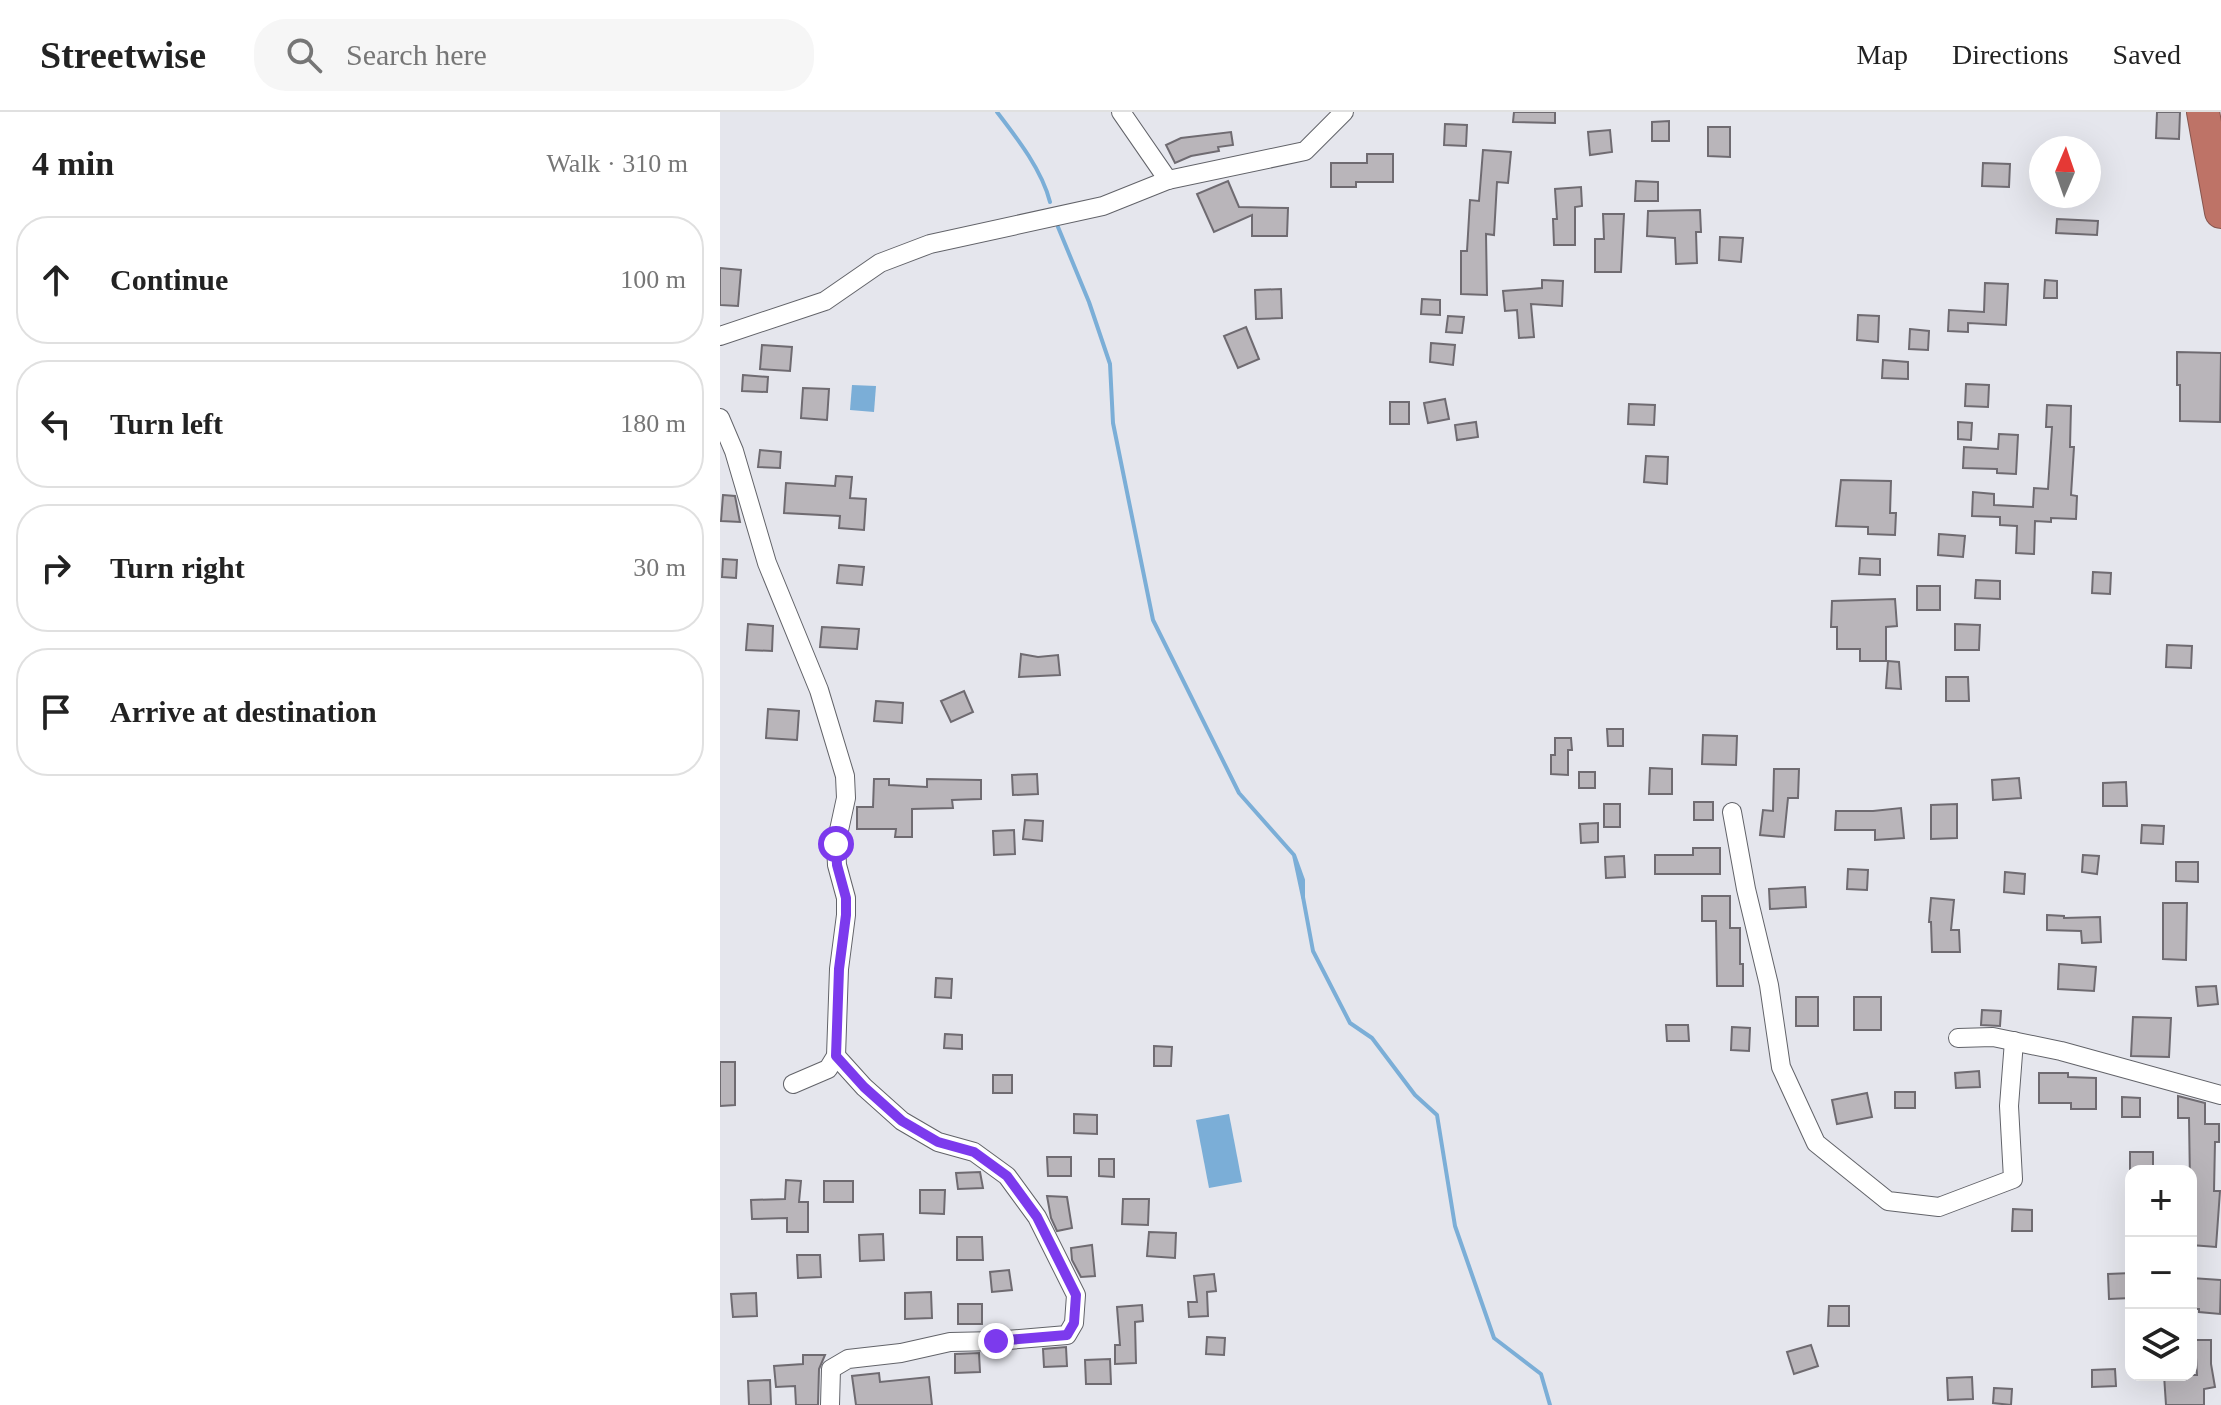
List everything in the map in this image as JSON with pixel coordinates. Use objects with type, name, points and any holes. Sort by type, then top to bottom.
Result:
[{"type":"highway","points":[[2203,112],[2221,212]]},
{"type":"street","points":[[1121,112],[1168,180]]},
{"type":"street","points":[[720,336],[825,301],[880,263],[930,244],[1103,206],[1168,180],[1305,151],[1344,112]]},
{"type":"street","points":[[720,418],[734,451],[767,563],[819,690],[845,776],[846,798],[836,844],[846,906],[839,969],[836,1056],[828,1069],[793,1084]]},
{"type":"street","points":[[1732,812],[1746,889],[1769,985],[1781,1067],[1816,1143],[1888,1201],[1939,1207],[2013,1179],[2009,1106],[2014,1041]]},
{"type":"street","points":[[1958,1038],[1993,1037],[2075,1054],[2221,1095]]},
{"type":"street","points":[[830,1405],[831,1369],[848,1359],[901,1353],[950,1342],[1067,1335],[1074,1323],[1076,1295],[1037,1217],[1007,1176],[974,1152],[938,1142],[902,1121],[864,1087],[836,1056]]},
{"type":"water","points":[[852,385],[876,386],[874,412],[850,410]]},
{"type":"water","points":[[1229,1114],[1242,1182],[1209,1188],[1196,1120]]},
{"type":"building","points":[[1514,112],[1555,112],[1555,123],[1513,122]]},
{"type":"building","points":[[2157,112],[2180,112],[2179,139],[2156,138]]},
{"type":"building","points":[[1669,121],[1669,141],[1652,141],[1652,122]]},
{"type":"building","points":[[1445,124],[1467,125],[1466,146],[1444,145]]},
{"type":"building","points":[[1708,127],[1730,127],[1730,157],[1708,156]]},
{"type":"building","points":[[1610,130],[1612,152],[1590,155],[1588,132]]},
{"type":"building","points":[[1231,132],[1233,145],[1218,147],[1219,151],[1191,156],[1175,163],[1166,145],[1181,138]]},
{"type":"building","points":[[1483,150],[1511,152],[1508,183],[1497,182],[1494,235],[1486,234],[1487,295],[1461,294],[1461,251],[1467,251],[1470,200],[1479,201]]},
{"type":"building","points":[[1367,154],[1393,154],[1393,182],[1356,182],[1356,187],[1331,187],[1331,163],[1367,163]]},
{"type":"building","points":[[1983,163],[2010,164],[2009,187],[1982,186]]},
{"type":"building","points":[[1228,181],[1239,207],[1288,208],[1287,236],[1252,236],[1252,215],[1214,232],[1197,194]]},
{"type":"building","points":[[1636,181],[1658,182],[1658,201],[1635,201]]},
{"type":"building","points":[[1581,187],[1582,206],[1575,207],[1575,245],[1554,245],[1553,219],[1557,219],[1555,189]]},
{"type":"building","points":[[1700,210],[1701,232],[1696,232],[1697,263],[1676,264],[1675,238],[1647,236],[1648,211]]},
{"type":"building","points":[[1603,214],[1624,214],[1621,272],[1595,272],[1595,239],[1604,239]]},
{"type":"building","points":[[2057,219],[2098,221],[2097,235],[2056,233]]},
{"type":"building","points":[[1720,237],[1743,238],[1741,262],[1719,260]]},
{"type":"building","points":[[720,268],[741,270],[738,306],[720,305]]},
{"type":"building","points":[[1542,280],[1563,281],[1562,306],[1531,304],[1534,337],[1519,338],[1517,310],[1505,311],[1503,291],[1542,288]]},
{"type":"building","points":[[2045,280],[2057,281],[2057,298],[2044,298]]},
{"type":"building","points":[[1985,283],[2008,284],[2006,325],[1968,323],[1968,332],[1948,331],[1949,310],[1984,312]]},
{"type":"building","points":[[1281,289],[1282,318],[1256,319],[1255,290]]},
{"type":"building","points":[[1422,299],[1440,300],[1440,315],[1421,314]]},
{"type":"building","points":[[1858,315],[1879,316],[1878,342],[1857,340]]},
{"type":"building","points":[[1448,316],[1464,317],[1462,333],[1446,332]]},
{"type":"building","points":[[1246,327],[1259,359],[1238,368],[1224,336]]},
{"type":"building","points":[[1910,329],[1929,331],[1928,350],[1909,349]]},
{"type":"building","points":[[1431,343],[1455,345],[1453,365],[1430,362]]},
{"type":"building","points":[[762,345],[792,347],[790,371],[760,369]]},
{"type":"building","points":[[2177,352],[2221,353],[2220,422],[2180,421]]},
{"type":"building","points":[[1883,360],[1908,362],[1908,379],[1882,378]]},
{"type":"building","points":[[743,375],[768,377],[767,392],[742,391]]},
{"type":"building","points":[[1966,384],[1989,385],[1988,407],[1965,406]]},
{"type":"building","points":[[803,388],[829,389],[827,420],[801,418]]},
{"type":"building","points":[[1445,399],[1449,419],[1428,423],[1424,403]]},
{"type":"building","points":[[1390,402],[1409,402],[1409,424],[1390,424]]},
{"type":"building","points":[[1629,404],[1655,405],[1654,425],[1628,424]]},
{"type":"building","points":[[2047,405],[2071,406],[2070,447],[2074,447],[2071,495],[2077,496],[2076,519],[2035,521],[2034,554],[2016,553],[2017,526],[2000,525],[2000,517],[1972,516],[1973,492],[1994,494],[1994,505],[2033,507],[2034,488],[2048,489],[2052,427],[2046,427]]},
{"type":"building","points":[[1476,422],[1478,437],[1457,440],[1455,425]]},
{"type":"building","points":[[1958,422],[1972,423],[1971,440],[1958,439]]},
{"type":"building","points":[[1999,434],[2018,435],[2016,474],[1997,473],[1997,469],[1963,468],[1964,447],[1998,449]]},
{"type":"building","points":[[760,450],[781,452],[780,468],[758,467]]},
{"type":"building","points":[[1646,456],[1668,457],[1667,484],[1644,482]]},
{"type":"building","points":[[836,476],[852,477],[850,498],[866,499],[864,530],[839,528],[840,516],[784,513],[786,483],[835,486]]},
{"type":"building","points":[[1841,480],[1891,481],[1890,513],[1896,513],[1895,535],[1868,534],[1868,527],[1836,526]]},
{"type":"building","points":[[723,495],[735,496],[740,522],[721,521]]},
{"type":"building","points":[[1939,534],[1965,536],[1963,557],[1938,555]]},
{"type":"building","points":[[1860,558],[1880,559],[1880,575],[1859,574]]},
{"type":"building","points":[[723,559],[737,560],[736,578],[722,577]]},
{"type":"building","points":[[839,565],[864,567],[862,585],[837,583]]},
{"type":"building","points":[[2093,572],[2111,573],[2110,594],[2092,593]]},
{"type":"building","points":[[1976,580],[2000,581],[2000,599],[1975,598]]},
{"type":"building","points":[[1917,586],[1940,586],[1940,610],[1917,610]]},
{"type":"building","points":[[1895,599],[1897,626],[1886,627],[1886,661],[1860,661],[1860,649],[1837,649],[1837,627],[1831,627],[1832,601]]},
{"type":"building","points":[[748,624],[773,626],[772,651],[746,650]]},
{"type":"building","points":[[1955,624],[1980,625],[1979,650],[1955,650]]},
{"type":"building","points":[[822,627],[859,629],[857,649],[820,647]]},
{"type":"building","points":[[2167,645],[2192,646],[2191,668],[2166,667]]},
{"type":"building","points":[[1021,654],[1038,657],[1058,655],[1060,675],[1019,677]]},
{"type":"building","points":[[1888,661],[1899,662],[1901,689],[1886,688]]},
{"type":"building","points":[[1946,677],[1968,677],[1969,701],[1946,701]]},
{"type":"building","points":[[964,691],[973,712],[951,722],[941,701]]},
{"type":"building","points":[[876,701],[903,703],[902,723],[874,721]]},
{"type":"building","points":[[768,709],[799,711],[797,740],[766,738]]},
{"type":"building","points":[[1607,729],[1623,729],[1623,746],[1608,746]]},
{"type":"building","points":[[1703,735],[1737,736],[1736,765],[1702,764]]},
{"type":"building","points":[[1555,738],[1571,738],[1568,775],[1551,774]]},
{"type":"building","points":[[1650,768],[1672,769],[1672,794],[1649,794]]},
{"type":"building","points":[[1774,769],[1799,769],[1798,798],[1788,798],[1784,837],[1760,835],[1763,810],[1773,811]]},
{"type":"building","points":[[1579,772],[1595,772],[1595,788],[1579,788]]},
{"type":"building","points":[[1037,774],[1038,794],[1013,795],[1012,775]]},
{"type":"building","points":[[2019,778],[2021,798],[1993,800],[1992,780]]},
{"type":"building","points":[[874,779],[889,779],[889,785],[927,787],[927,779],[981,780],[981,799],[952,800],[953,808],[912,809],[912,837],[895,837],[896,829],[857,829],[857,807],[873,807]]},
{"type":"building","points":[[2126,782],[2127,806],[2103,806],[2103,783]]},
{"type":"building","points":[[1694,802],[1713,802],[1713,820],[1694,820]]},
{"type":"building","points":[[1604,804],[1620,804],[1620,827],[1604,827]]},
{"type":"building","points":[[1957,804],[1957,838],[1931,839],[1931,805]]},
{"type":"building","points":[[1901,808],[1904,838],[1875,840],[1875,830],[1835,830],[1836,811]]},
{"type":"building","points":[[1025,820],[1043,821],[1042,841],[1023,839]]},
{"type":"building","points":[[1598,823],[1598,842],[1581,843],[1580,824]]},
{"type":"building","points":[[2142,825],[2164,826],[2163,844],[2141,843]]},
{"type":"building","points":[[1014,830],[1015,854],[994,855],[993,831]]},
{"type":"building","points":[[1693,848],[1720,848],[1720,874],[1655,874],[1655,855],[1693,855]]},
{"type":"building","points":[[2083,855],[2099,856],[2097,874],[2082,872]]},
{"type":"building","points":[[1624,856],[1625,877],[1606,878],[1605,857]]},
{"type":"building","points":[[2176,862],[2198,862],[2198,882],[2176,881]]},
{"type":"building","points":[[1848,869],[1868,870],[1867,890],[1847,889]]},
{"type":"building","points":[[2005,872],[2025,874],[2024,894],[2004,892]]},
{"type":"building","points":[[1805,887],[1806,907],[1770,909],[1769,889]]},
{"type":"building","points":[[1702,896],[1730,896],[1730,928],[1740,928],[1743,986],[1717,986],[1716,921],[1702,921]]},
{"type":"building","points":[[1931,898],[1954,900],[1951,930],[1959,930],[1960,952],[1932,952],[1929,922]]},
{"type":"building","points":[[2163,903],[2187,903],[2186,960],[2163,959]]},
{"type":"building","points":[[2047,915],[2100,917],[2101,942],[2082,943],[2081,931],[2047,930]]},
{"type":"building","points":[[2059,964],[2096,967],[2094,991],[2058,989]]},
{"type":"building","points":[[936,978],[952,979],[951,998],[935,997]]},
{"type":"building","points":[[2216,986],[2218,1004],[2198,1006],[2196,987]]},
{"type":"building","points":[[1796,997],[1818,997],[1818,1026],[1796,1026]]},
{"type":"building","points":[[1854,997],[1881,997],[1881,1030],[1854,1030]]},
{"type":"building","points":[[1982,1010],[2001,1011],[2000,1026],[1981,1025]]},
{"type":"building","points":[[2133,1017],[2171,1018],[2169,1057],[2131,1056]]},
{"type":"building","points":[[1666,1025],[1688,1025],[1689,1041],[1667,1041]]},
{"type":"building","points":[[1732,1027],[1750,1028],[1749,1051],[1731,1050]]},
{"type":"building","points":[[945,1034],[962,1035],[962,1049],[944,1048]]},
{"type":"building","points":[[1154,1046],[1172,1047],[1171,1066],[1154,1066]]},
{"type":"building","points":[[720,1062],[735,1062],[735,1105],[720,1106]]},
{"type":"building","points":[[1979,1071],[1980,1087],[1956,1088],[1955,1073]]},
{"type":"building","points":[[2039,1073],[2068,1073],[2068,1077],[2096,1078],[2096,1109],[2071,1109],[2071,1103],[2039,1103]]},
{"type":"building","points":[[993,1075],[1012,1075],[1012,1093],[993,1093]]},
{"type":"building","points":[[1895,1092],[1915,1092],[1915,1108],[1895,1108]]},
{"type":"building","points":[[1867,1093],[1872,1117],[1837,1124],[1832,1100]]},
{"type":"building","points":[[2178,1096],[2205,1103],[2205,1124],[2219,1124],[2219,1142],[2215,1142],[2214,1191],[2220,1191],[2216,1247],[2197,1245],[2197,1165],[2190,1165],[2189,1118],[2178,1118]]},
{"type":"building","points":[[2122,1097],[2140,1098],[2140,1117],[2122,1117]]},
{"type":"building","points":[[1074,1114],[1097,1115],[1097,1134],[1074,1133]]},
{"type":"building","points":[[2130,1152],[2153,1152],[2153,1165],[2130,1165]]},
{"type":"building","points":[[1047,1157],[1071,1157],[1071,1176],[1048,1176]]},
{"type":"building","points":[[1099,1159],[1114,1159],[1114,1177],[1099,1176]]},
{"type":"building","points":[[980,1172],[983,1188],[958,1189],[956,1173]]},
{"type":"building","points":[[786,1180],[801,1181],[799,1202],[808,1202],[808,1232],[787,1232],[787,1218],[752,1219],[751,1200],[785,1199]]},
{"type":"building","points":[[824,1181],[853,1181],[853,1202],[824,1202]]},
{"type":"building","points":[[920,1190],[945,1190],[944,1214],[920,1213]]},
{"type":"building","points":[[1047,1196],[1067,1197],[1072,1228],[1057,1231]]},
{"type":"building","points":[[1123,1199],[1149,1199],[1148,1225],[1122,1224]]},
{"type":"building","points":[[2013,1209],[2032,1210],[2032,1231],[2012,1231]]},
{"type":"building","points":[[1149,1232],[1176,1233],[1175,1258],[1147,1256]]},
{"type":"building","points":[[883,1234],[884,1260],[860,1261],[859,1235]]},
{"type":"building","points":[[957,1237],[982,1237],[983,1260],[957,1260]]},
{"type":"building","points":[[1092,1245],[1095,1276],[1081,1277],[1072,1260],[1071,1248]]},
{"type":"building","points":[[797,1255],[820,1255],[821,1277],[798,1278]]},
{"type":"building","points":[[1009,1270],[1012,1290],[992,1292],[990,1272]]},
{"type":"building","points":[[2125,1273],[2125,1298],[2109,1299],[2108,1274]]},
{"type":"building","points":[[1214,1274],[1216,1291],[1207,1292],[1208,1316],[1189,1317],[1188,1302],[1197,1302],[1194,1276]]},
{"type":"building","points":[[2197,1278],[2221,1280],[2220,1314],[2199,1312]]},
{"type":"building","points":[[931,1292],[932,1318],[905,1319],[905,1293]]},
{"type":"building","points":[[756,1293],[757,1316],[733,1317],[731,1294]]},
{"type":"building","points":[[958,1304],[982,1304],[982,1324],[958,1324]]},
{"type":"building","points":[[1142,1305],[1143,1321],[1135,1322],[1136,1363],[1115,1364],[1115,1345],[1120,1345],[1117,1307]]},
{"type":"building","points":[[1829,1306],[1849,1306],[1849,1326],[1828,1326]]},
{"type":"building","points":[[1207,1337],[1225,1338],[1224,1355],[1206,1354]]},
{"type":"building","points":[[2197,1340],[2211,1340],[2215,1387],[2204,1389],[2204,1405],[2166,1405],[2164,1381],[2197,1381]]},
{"type":"building","points":[[1811,1345],[1818,1366],[1794,1374],[1787,1352]]},
{"type":"building","points":[[1066,1347],[1067,1366],[1044,1367],[1043,1349]]},
{"type":"building","points":[[979,1353],[980,1372],[955,1373],[955,1354]]},
{"type":"building","points":[[803,1355],[825,1355],[819,1369],[818,1405],[796,1405],[795,1386],[776,1387],[774,1366],[803,1364]]},
{"type":"building","points":[[1110,1359],[1111,1384],[1086,1384],[1085,1360]]},
{"type":"building","points":[[2115,1369],[2116,1386],[2092,1387],[2092,1370]]},
{"type":"building","points":[[879,1373],[880,1382],[929,1377],[932,1405],[856,1405],[852,1376]]},
{"type":"building","points":[[1972,1377],[1973,1399],[1948,1400],[1947,1378]]},
{"type":"building","points":[[770,1380],[771,1405],[749,1405],[748,1381]]},
{"type":"building","points":[[1994,1388],[2012,1389],[2011,1405],[1993,1403]]},
{"type":"waterway","points":[[997,112],[1035,166],[1050,202]]},
{"type":"waterway","points":[[1058,227],[1110,364],[1113,423],[1153,620],[1239,793],[1294,855],[1303,880],[1303,897],[1294,855]]},
{"type":"waterway","points":[[1303,897],[1313,951],[1350,1023],[1372,1038],[1415,1095],[1437,1115],[1455,1226],[1494,1338],[1541,1374],[1550,1405]]},
{"type":"route","points":[[836,844],[837,865],[846,898],[839,969],[836,1056],[864,1087],[902,1121],[938,1142],[974,1152],[1007,1176],[1037,1217],[1076,1295],[1074,1323],[1067,1335],[996,1341]]}]
